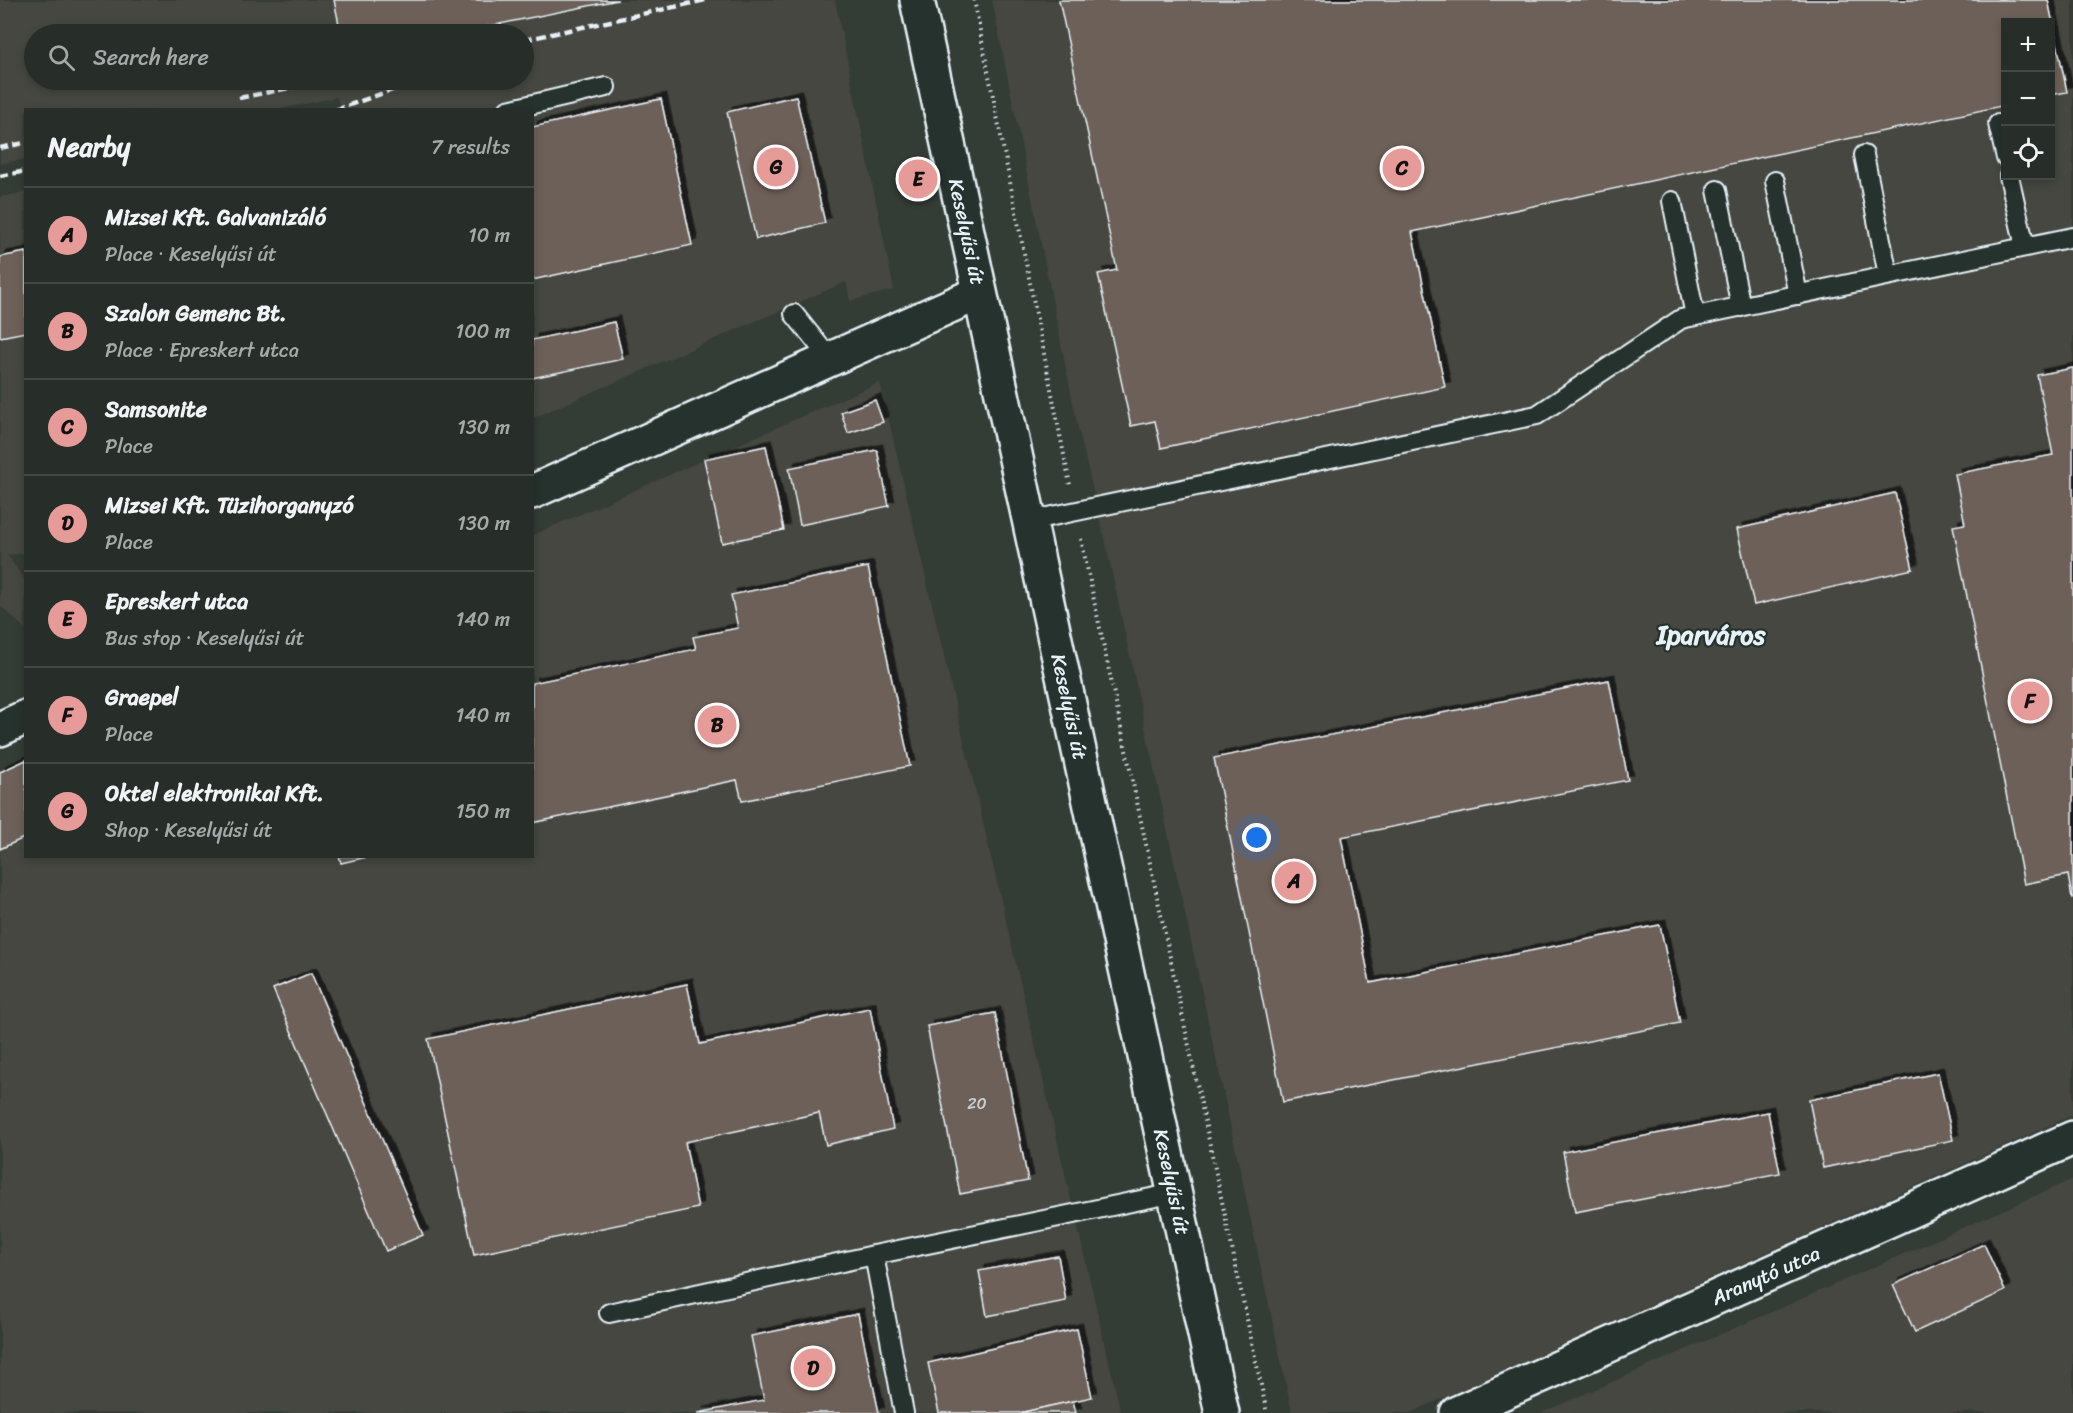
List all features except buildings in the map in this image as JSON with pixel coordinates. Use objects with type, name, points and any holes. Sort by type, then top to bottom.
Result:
[{"type":"street","name":"Keselyűsi út","points":[[917,0],[1222,1413]]},
{"type":"street","points":[[534,491],[979,293]]},
{"type":"street","points":[[0,729],[24,718]]},
{"type":"street","name":"Aranytó utca","points":[[1457,1413],[2073,1138]]},
{"type":"lane","points":[[517,108],[606,87]]},
{"type":"lane","points":[[1998,124],[2001,137]]},
{"type":"lane","points":[[1864,155],[1888,275]]},
{"type":"lane","points":[[2010,180],[2025,247]]},
{"type":"lane","points":[[1775,181],[1798,295]]},
{"type":"lane","points":[[1717,190],[1741,307]]},
{"type":"lane","points":[[1672,201],[1695,316]]},
{"type":"lane","points":[[1029,521],[1537,415],[1681,319],[2073,237]]},
{"type":"lane","points":[[794,314],[830,359]]},
{"type":"lane","points":[[609,1313],[1175,1193]]},
{"type":"lane","points":[[874,1256],[904,1413]]},
{"type":"path","points":[[974,0],[1076,512],[1267,1413]]},
{"type":"shaded area","points":[[0,0],[835,0],[894,290],[850,301],[846,282],[534,418],[534,108],[340,108],[337,97],[285,108],[24,108],[24,159],[0,164]]},
{"type":"shaded area","points":[[992,0],[2073,0],[2073,1115],[1410,1413],[1292,1413],[1105,540],[1078,428]]},
{"type":"shaded area","points":[[24,192],[24,553],[7,555],[24,579],[24,628],[0,605],[0,197]]},
{"type":"shaded area","points":[[880,382],[1121,1413],[0,1413],[0,770],[24,759],[24,858],[534,858],[534,535]]},
{"type":"shaded area","points":[[2073,1179],[2073,1413],[1541,1413],[1808,1296]]},
{"type":"railway","points":[[534,38],[706,0]]},
{"type":"railway","points":[[239,98],[279,90]]},
{"type":"railway","points":[[341,108],[392,90]]},
{"type":"railway","points":[[0,148],[24,143]]},
{"type":"railway","points":[[0,176],[24,171]]},
{"type":"place","name":"Oktel elektronikai Kft.","points":[[776,167]]},
{"type":"place","name":"Samsonite","points":[[1402,168]]},
{"type":"place","name":"Epreskert utca","points":[[918,179]]},
{"type":"place","name":"Graepel","points":[[2030,701]]},
{"type":"place","name":"Szalon Gemenc Bt.","points":[[717,725]]},
{"type":"place","name":"Mizsei Kft. Galvanizáló","points":[[1294,881]]},
{"type":"place","name":"Mizsei Kft. Tüzihorganyzó","points":[[813,1368]]},
{"type":"district","name":"Iparváros","points":[[1711,635]]}]
